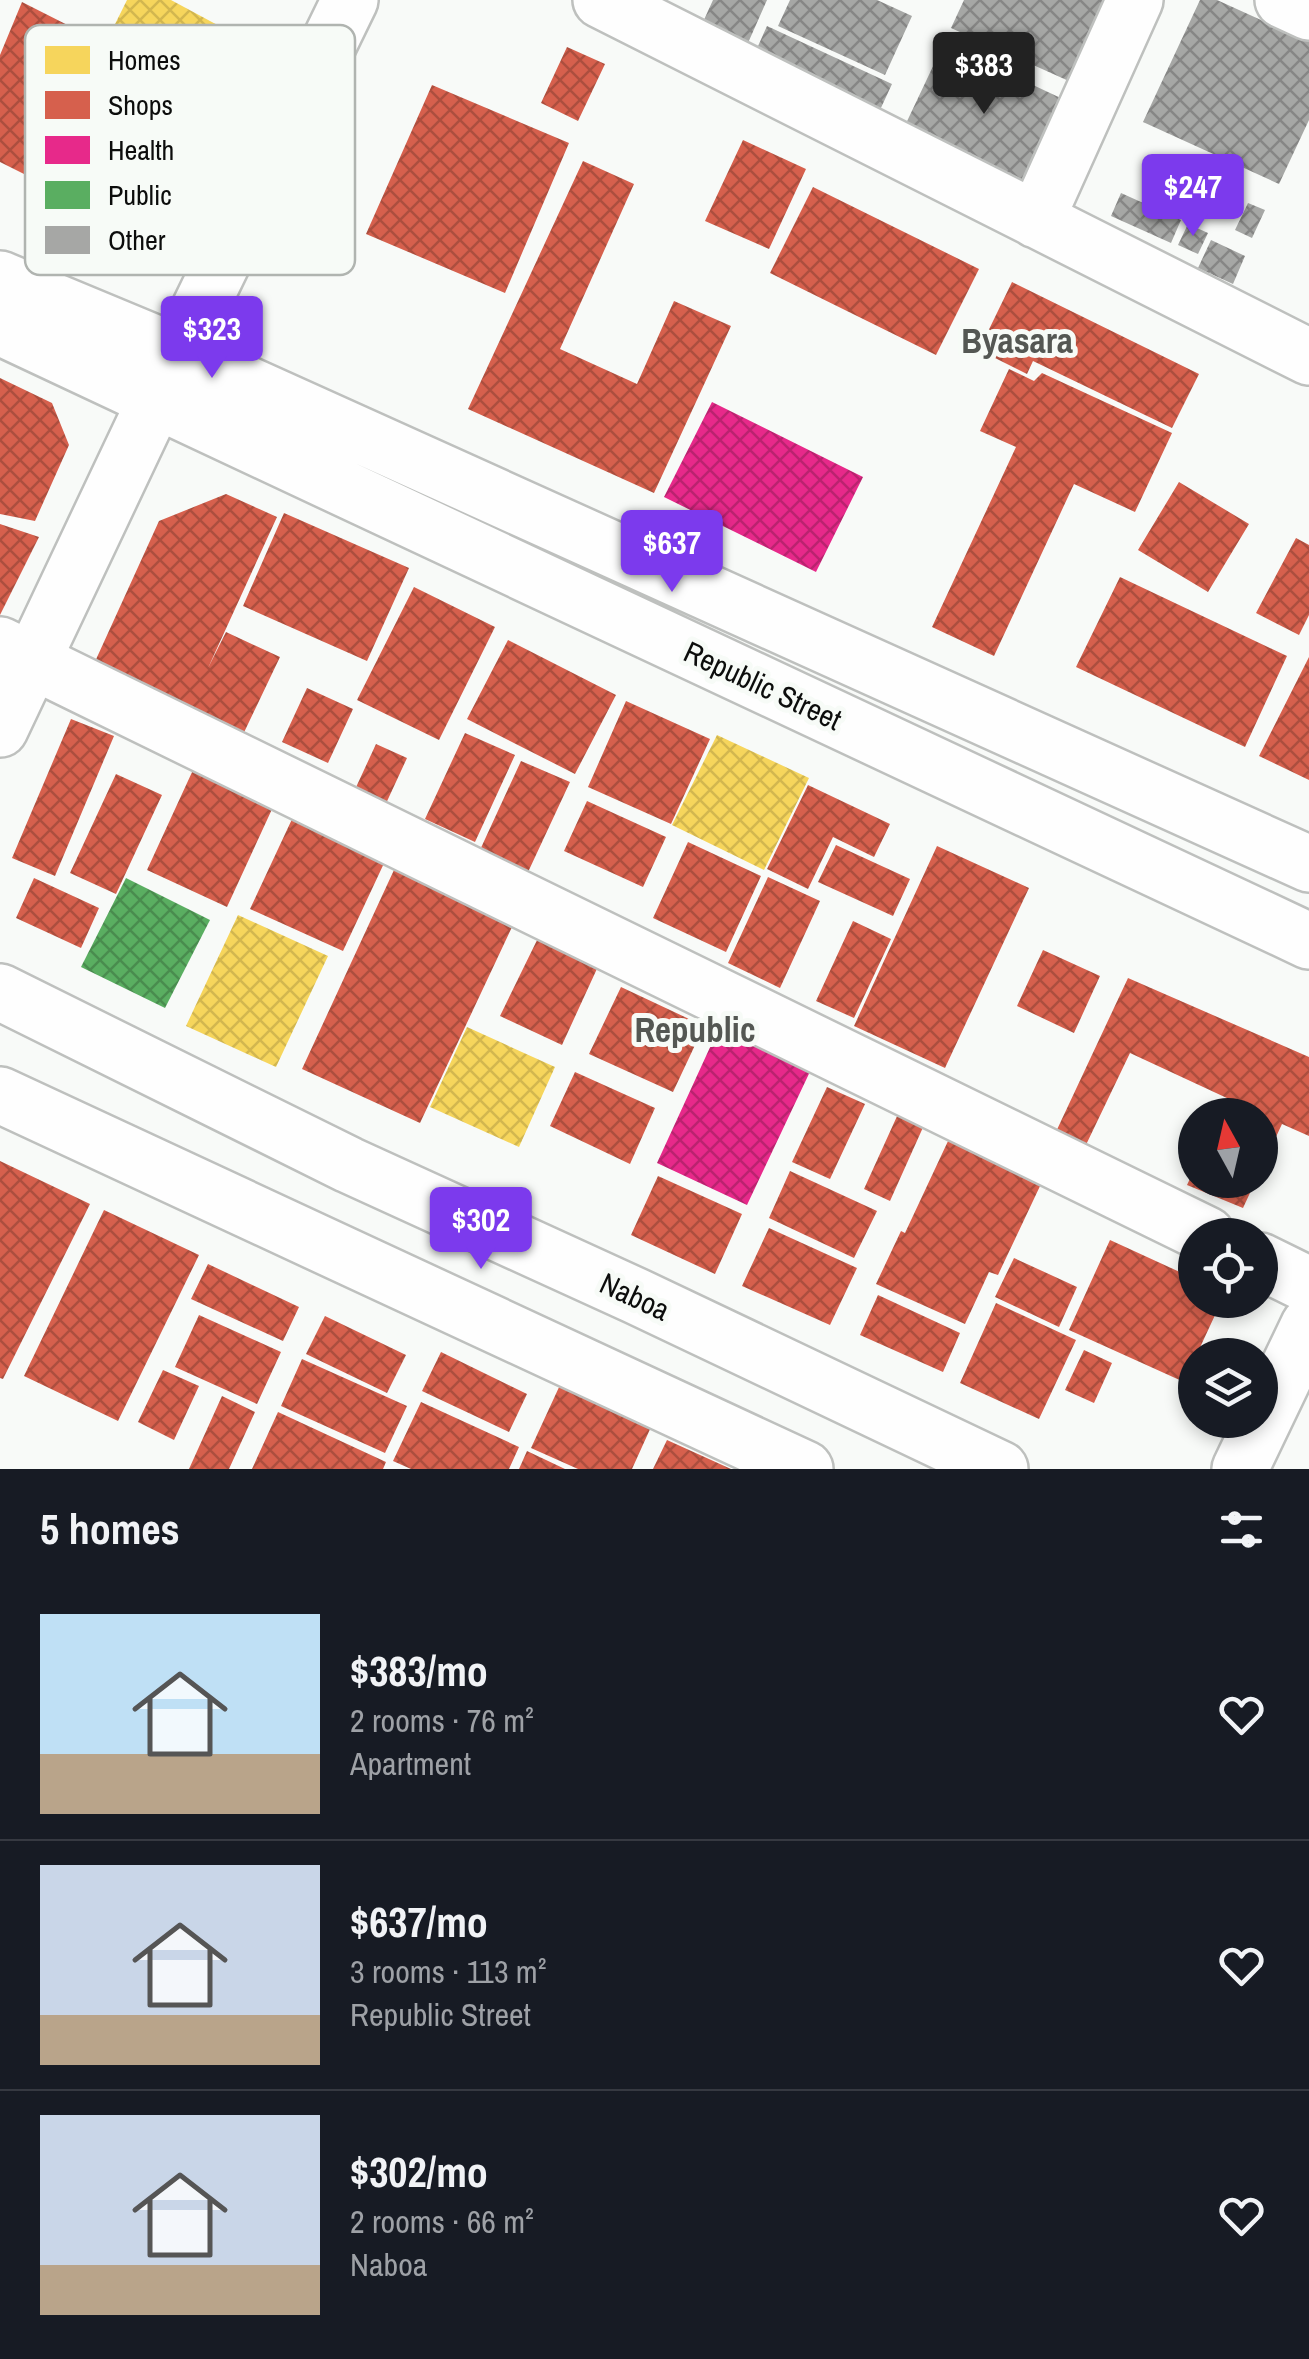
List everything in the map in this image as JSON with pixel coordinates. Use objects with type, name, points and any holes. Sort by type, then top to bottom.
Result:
[{"type":"street","points":[[338,25],[350,0]]},
{"type":"street","points":[[601,0],[1309,357]]},
{"type":"street","points":[[1036,220],[1135,0]]},
{"type":"street","points":[[1283,0],[1309,12]]},
{"type":"street","points":[[0,729],[16,653],[167,376],[216,275]]},
{"type":"street","name":"Republic Street","points":[[0,279],[167,376],[1309,940]]},
{"type":"street","name":"Republic Street","points":[[0,327],[167,376],[1309,864]]},
{"type":"street","points":[[16,653],[1178,1221]]},
{"type":"street","name":"Naboa","points":[[0,992],[349,1165],[1000,1469]]},
{"type":"street","points":[[0,1095],[805,1469]]},
{"type":"street","points":[[1278,1270],[1309,1285]]},
{"type":"street","points":[[1240,1469],[1309,1324]]},
{"type":"building: Homes","points":[[127,0],[171,0],[217,25],[115,25]]},
{"type":"building: Homes","points":[[717,735],[809,778],[764,870],[672,825]]},
{"type":"building: Homes","points":[[238,915],[328,956],[276,1067],[186,1026]]},
{"type":"building: Homes","points":[[467,1027],[555,1067],[519,1147],[430,1107]]},
{"type":"building: Shops","points":[[22,2],[67,25],[25,25],[25,174],[0,162],[0,55]]},
{"type":"building: Shops","points":[[567,47],[605,64],[578,121],[541,103]]},
{"type":"building: Shops","points":[[432,85],[569,143],[505,293],[366,234]]},
{"type":"building: Shops","points":[[743,140],[806,169],[769,249],[705,221]]},
{"type":"building: Shops","points":[[583,161],[634,184],[560,349],[637,384],[674,301],[731,326],[654,493],[468,409]]},
{"type":"building: Shops","points":[[813,187],[979,269],[936,355],[770,273]]},
{"type":"building: Shops","points":[[1012,282],[1199,374],[1172,428],[1033,361],[1027,374],[979,350]]},
{"type":"building: Shops","points":[[1009,369],[1034,381],[1042,373],[1172,433],[1135,512],[1074,484],[994,656],[932,627],[1016,447],[980,431]]},
{"type":"building: Shops","points":[[0,378],[52,403],[69,445],[35,521],[0,514]]},
{"type":"building: Shops","points":[[1179,482],[1249,524],[1208,592],[1138,550]]},
{"type":"building: Shops","points":[[226,494],[277,517],[208,668],[226,632],[280,657],[238,745],[88,677],[159,521]]},
{"type":"building: Shops","points":[[284,513],[409,568],[367,661],[243,606]]},
{"type":"building: Shops","points":[[0,524],[39,537],[0,615]]},
{"type":"building: Shops","points":[[1296,538],[1309,545],[1309,615],[1299,635],[1256,613]]},
{"type":"building: Shops","points":[[1120,577],[1287,656],[1245,747],[1076,667]]},
{"type":"building: Shops","points":[[414,587],[495,627],[439,740],[357,700]]},
{"type":"building: Shops","points":[[508,640],[616,695],[575,774],[467,719]]},
{"type":"building: Shops","points":[[1309,657],[1309,780],[1259,756]]},
{"type":"building: Shops","points":[[307,688],[353,709],[328,763],[282,742]]},
{"type":"building: Shops","points":[[626,701],[710,739],[671,824],[588,787]]},
{"type":"building: Shops","points":[[71,719],[114,736],[55,876],[12,858]]},
{"type":"building: Shops","points":[[465,733],[515,755],[475,842],[425,819]]},
{"type":"building: Shops","points":[[376,744],[407,758],[383,810],[352,796]]},
{"type":"building: Shops","points":[[521,761],[570,782],[522,885],[474,863]]},
{"type":"building: Shops","points":[[193,770],[273,807],[227,907],[147,870]]},
{"type":"building: Shops","points":[[116,774],[162,795],[116,894],[70,873]]},
{"type":"building: Shops","points":[[808,785],[890,824],[874,857],[833,837],[808,889],[767,869]]},
{"type":"building: Shops","points":[[587,801],[666,837],[643,887],[564,851]]},
{"type":"building: Shops","points":[[293,817],[386,859],[343,951],[250,909]]},
{"type":"building: Shops","points":[[688,842],[761,876],[726,952],[653,918]]},
{"type":"building: Shops","points":[[836,845],[910,879],[893,916],[818,882]]},
{"type":"building: Shops","points":[[937,846],[1029,888],[945,1068],[854,1026]]},
{"type":"building: Shops","points":[[400,857],[519,912],[420,1123],[302,1069]]},
{"type":"building: Shops","points":[[768,877],[820,901],[780,988],[728,963]]},
{"type":"building: Shops","points":[[34,878],[99,908],[81,948],[16,918]]},
{"type":"building: Shops","points":[[853,921],[891,939],[854,1018],[816,1001]]},
{"type":"building: Shops","points":[[541,932],[601,960],[562,1045],[500,1016]]},
{"type":"building: Shops","points":[[1043,950],[1100,976],[1074,1033],[1017,1006]]},
{"type":"building: Shops","points":[[1128,978],[1309,1057],[1309,1136],[1282,1124],[1278,1133],[1278,1098],[1227,1098],[1130,1053],[1084,1149],[1054,1136]]},
{"type":"building: Shops","points":[[621,987],[704,1026],[673,1092],[589,1054]]},
{"type":"building: Shops","points":[[575,1072],[655,1108],[630,1164],[550,1126]]},
{"type":"building: Shops","points":[[827,1087],[865,1104],[830,1179],[792,1162]]},
{"type":"building: Shops","points":[[903,1103],[929,1114],[890,1201],[864,1189]]},
{"type":"building: Shops","points":[[956,1124],[1049,1167],[998,1275],[989,1272],[965,1324],[876,1284],[901,1231],[905,1233]]},
{"type":"building: Shops","points":[[0,1161],[90,1204],[3,1379],[0,1378]]},
{"type":"building: Shops","points":[[790,1171],[877,1211],[854,1258],[769,1218]]},
{"type":"building: Shops","points":[[658,1176],[742,1214],[715,1274],[631,1235]]},
{"type":"building: Shops","points":[[1219,1198],[1248,1198],[1243,1208]]},
{"type":"building: Shops","points":[[104,1210],[199,1255],[118,1421],[24,1376]]},
{"type":"building: Shops","points":[[769,1228],[857,1268],[830,1325],[742,1286]]},
{"type":"building: Shops","points":[[1110,1240],[1178,1271],[1178,1318],[1214,1318],[1204,1338],[1178,1338],[1178,1379],[1069,1330]]},
{"type":"building: Shops","points":[[1014,1258],[1077,1287],[1059,1327],[995,1297]]},
{"type":"building: Shops","points":[[208,1264],[299,1307],[283,1341],[191,1299]]},
{"type":"building: Shops","points":[[878,1295],[960,1333],[943,1372],[860,1335]]},
{"type":"building: Shops","points":[[996,1303],[1076,1340],[1039,1419],[960,1383]]},
{"type":"building: Shops","points":[[199,1315],[281,1352],[257,1404],[175,1367]]},
{"type":"building: Shops","points":[[325,1316],[406,1355],[387,1393],[306,1354]]},
{"type":"building: Shops","points":[[1084,1350],[1112,1363],[1094,1403],[1065,1390]]},
{"type":"building: Shops","points":[[441,1352],[527,1394],[509,1432],[422,1391]]},
{"type":"building: Shops","points":[[302,1359],[407,1406],[385,1453],[281,1406]]},
{"type":"building: Shops","points":[[163,1370],[199,1386],[174,1440],[138,1422]]},
{"type":"building: Shops","points":[[560,1385],[651,1427],[632,1469],[578,1469],[531,1448]]},
{"type":"building: Shops","points":[[222,1396],[255,1412],[229,1469],[189,1469]]},
{"type":"building: Shops","points":[[421,1402],[519,1447],[509,1469],[411,1469],[393,1461]]},
{"type":"building: Shops","points":[[278,1412],[386,1462],[383,1469],[252,1469]]},
{"type":"building: Shops","points":[[667,1440],[731,1469],[653,1469]]},
{"type":"building: Shops","points":[[527,1451],[565,1469],[519,1469]]},
{"type":"building: Health","points":[[712,402],[863,477],[816,572],[664,497]]},
{"type":"building: Health","points":[[723,1019],[815,1061],[747,1205],[657,1163]]},
{"type":"building: Public","points":[[126,878],[210,920],[165,1008],[81,967]]},
{"type":"building: Other","points":[[713,0],[767,0],[748,43],[703,22]]},
{"type":"building: Other","points":[[790,0],[877,0],[912,16],[885,75],[778,26]]},
{"type":"building: Other","points":[[964,0],[1110,0],[1071,82],[951,28]]},
{"type":"building: Other","points":[[1200,0],[1217,0],[1309,42],[1309,120],[1279,184],[1143,122]]},
{"type":"building: Other","points":[[767,26],[892,84],[874,123],[749,66]]},
{"type":"building: Other","points":[[944,43],[1067,101],[1025,191],[901,134]]},
{"type":"building: Other","points":[[1179,180],[1213,196],[1204,217],[1169,201]]},
{"type":"building: Other","points":[[1121,193],[1181,220],[1171,243],[1111,216]]},
{"type":"building: Other","points":[[1248,203],[1265,210],[1252,238],[1235,230]]},
{"type":"building: Other","points":[[1188,224],[1208,233],[1198,254],[1178,245]]},
{"type":"building: Other","points":[[1211,240],[1245,256],[1233,284],[1198,268]]},
{"type":"district","name":"Byasara","points":[[1017,340]]},
{"type":"district","name":"Republic","points":[[695,1029]]}]
